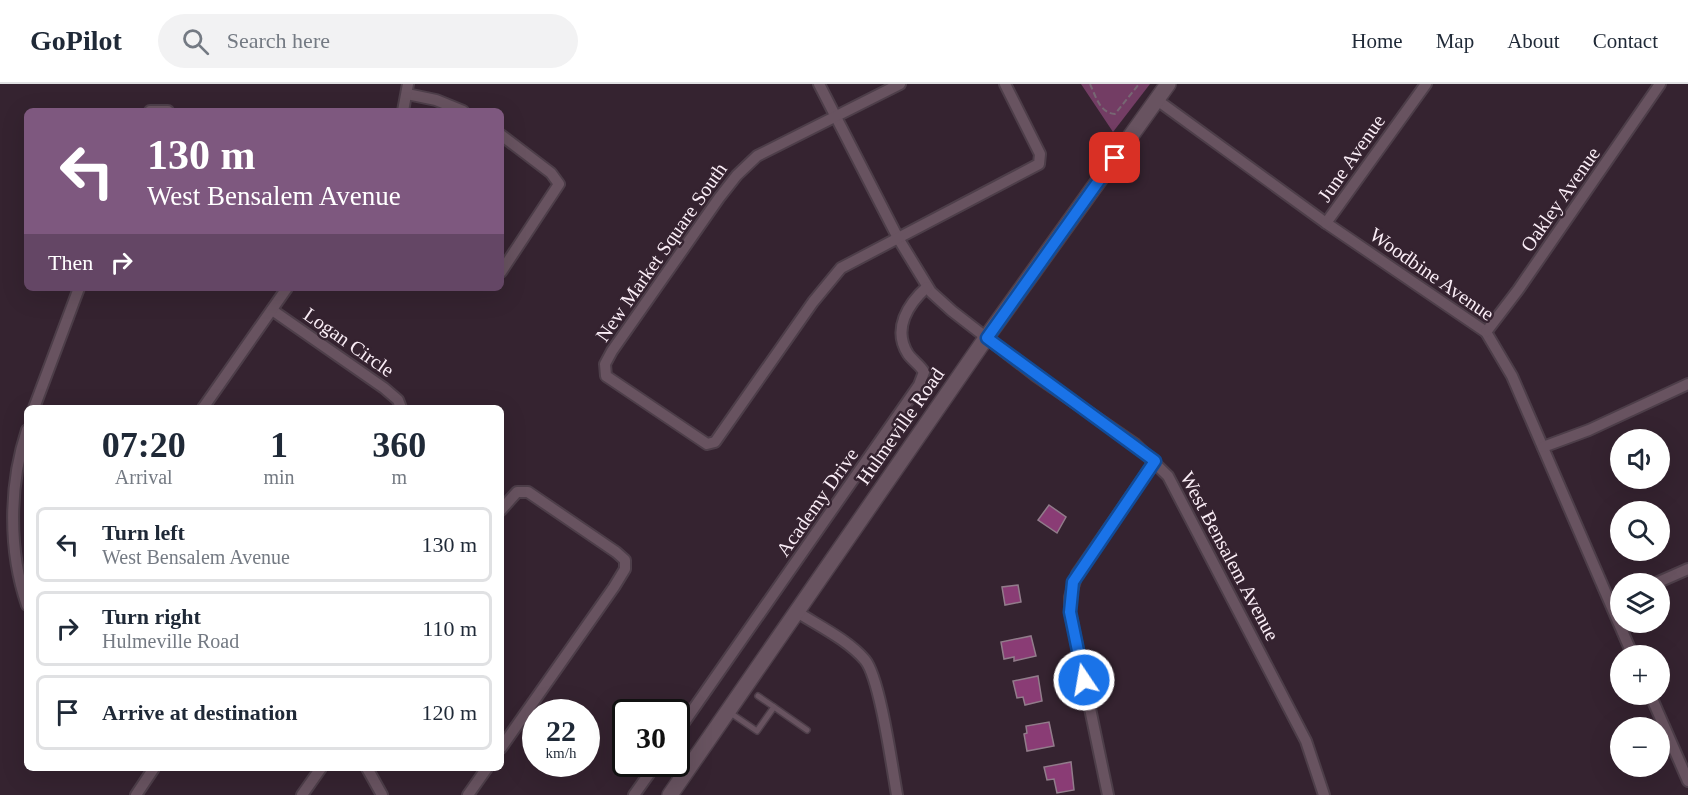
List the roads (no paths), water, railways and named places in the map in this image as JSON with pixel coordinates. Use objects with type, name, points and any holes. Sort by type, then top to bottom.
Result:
[{"type":"main road","name":"Hulmeville Road","points":[[670,795],[987,338],[1168,84]]},
{"type":"street","name":"West Bensalem Avenue","points":[[819,84],[898,238],[927,287],[952,311],[987,338],[1155,461],[1178,492],[1306,741],[1324,795]]},
{"type":"street","points":[[836,116],[900,84]]},
{"type":"street","points":[[898,238],[1039,164],[1040,154],[1005,84]]},
{"type":"street","name":"June Avenue","points":[[1326,223],[1425,84]]},
{"type":"street","name":"Oakley Avenue","points":[[1486,332],[1518,291],[1660,84]]},
{"type":"street","points":[[404,108],[407,89],[456,108]]},
{"type":"street","name":"Woodbine Avenue","points":[[1157,100],[1326,223],[1486,332],[1504,360],[1610,589]]},
{"type":"street","name":"New Market Square South","points":[[836,116],[757,156],[737,175],[612,351],[605,364],[606,376],[689,434],[711,444],[723,432],[830,279],[852,261],[898,238]]},
{"type":"street","points":[[504,137],[551,172],[560,184],[504,268]]},
{"type":"street","name":"Academy Drive","points":[[690,714],[919,385],[924,372],[907,351],[902,331],[908,306],[927,287]]},
{"type":"street","points":[[35,405],[78,291]]},
{"type":"street","points":[[205,405],[285,291]]},
{"type":"street","name":"Logan Circle","points":[[272,310],[384,388],[398,400],[400,405]]},
{"type":"street","points":[[1543,447],[1589,430],[1688,384]]},
{"type":"street","points":[[24,442],[17,470],[14,509],[18,567],[24,592]]},
{"type":"street","points":[[1108,795],[1070,612],[1070,597],[1077,574],[1155,461]]},
{"type":"street","points":[[504,507],[517,492],[528,492],[616,552],[625,560],[626,565],[614,586],[504,744]]},
{"type":"street","points":[[1670,577],[1688,569]]},
{"type":"street","points":[[797,612],[852,648],[868,664],[880,704],[897,795]]},
{"type":"street","points":[[1655,705],[1687,775]]},
{"type":"street","points":[[136,795],[150,771]]},
{"type":"street","points":[[302,795],[319,771]]},
{"type":"street","points":[[369,771],[382,795]]},
{"type":"street","points":[[468,795],[485,771]]},
{"type":"street","points":[[634,795],[647,777]]},
{"type":"lane","points":[[758,696],[807,730]]},
{"type":"lane","points":[[728,711],[757,731],[774,707]]}]
